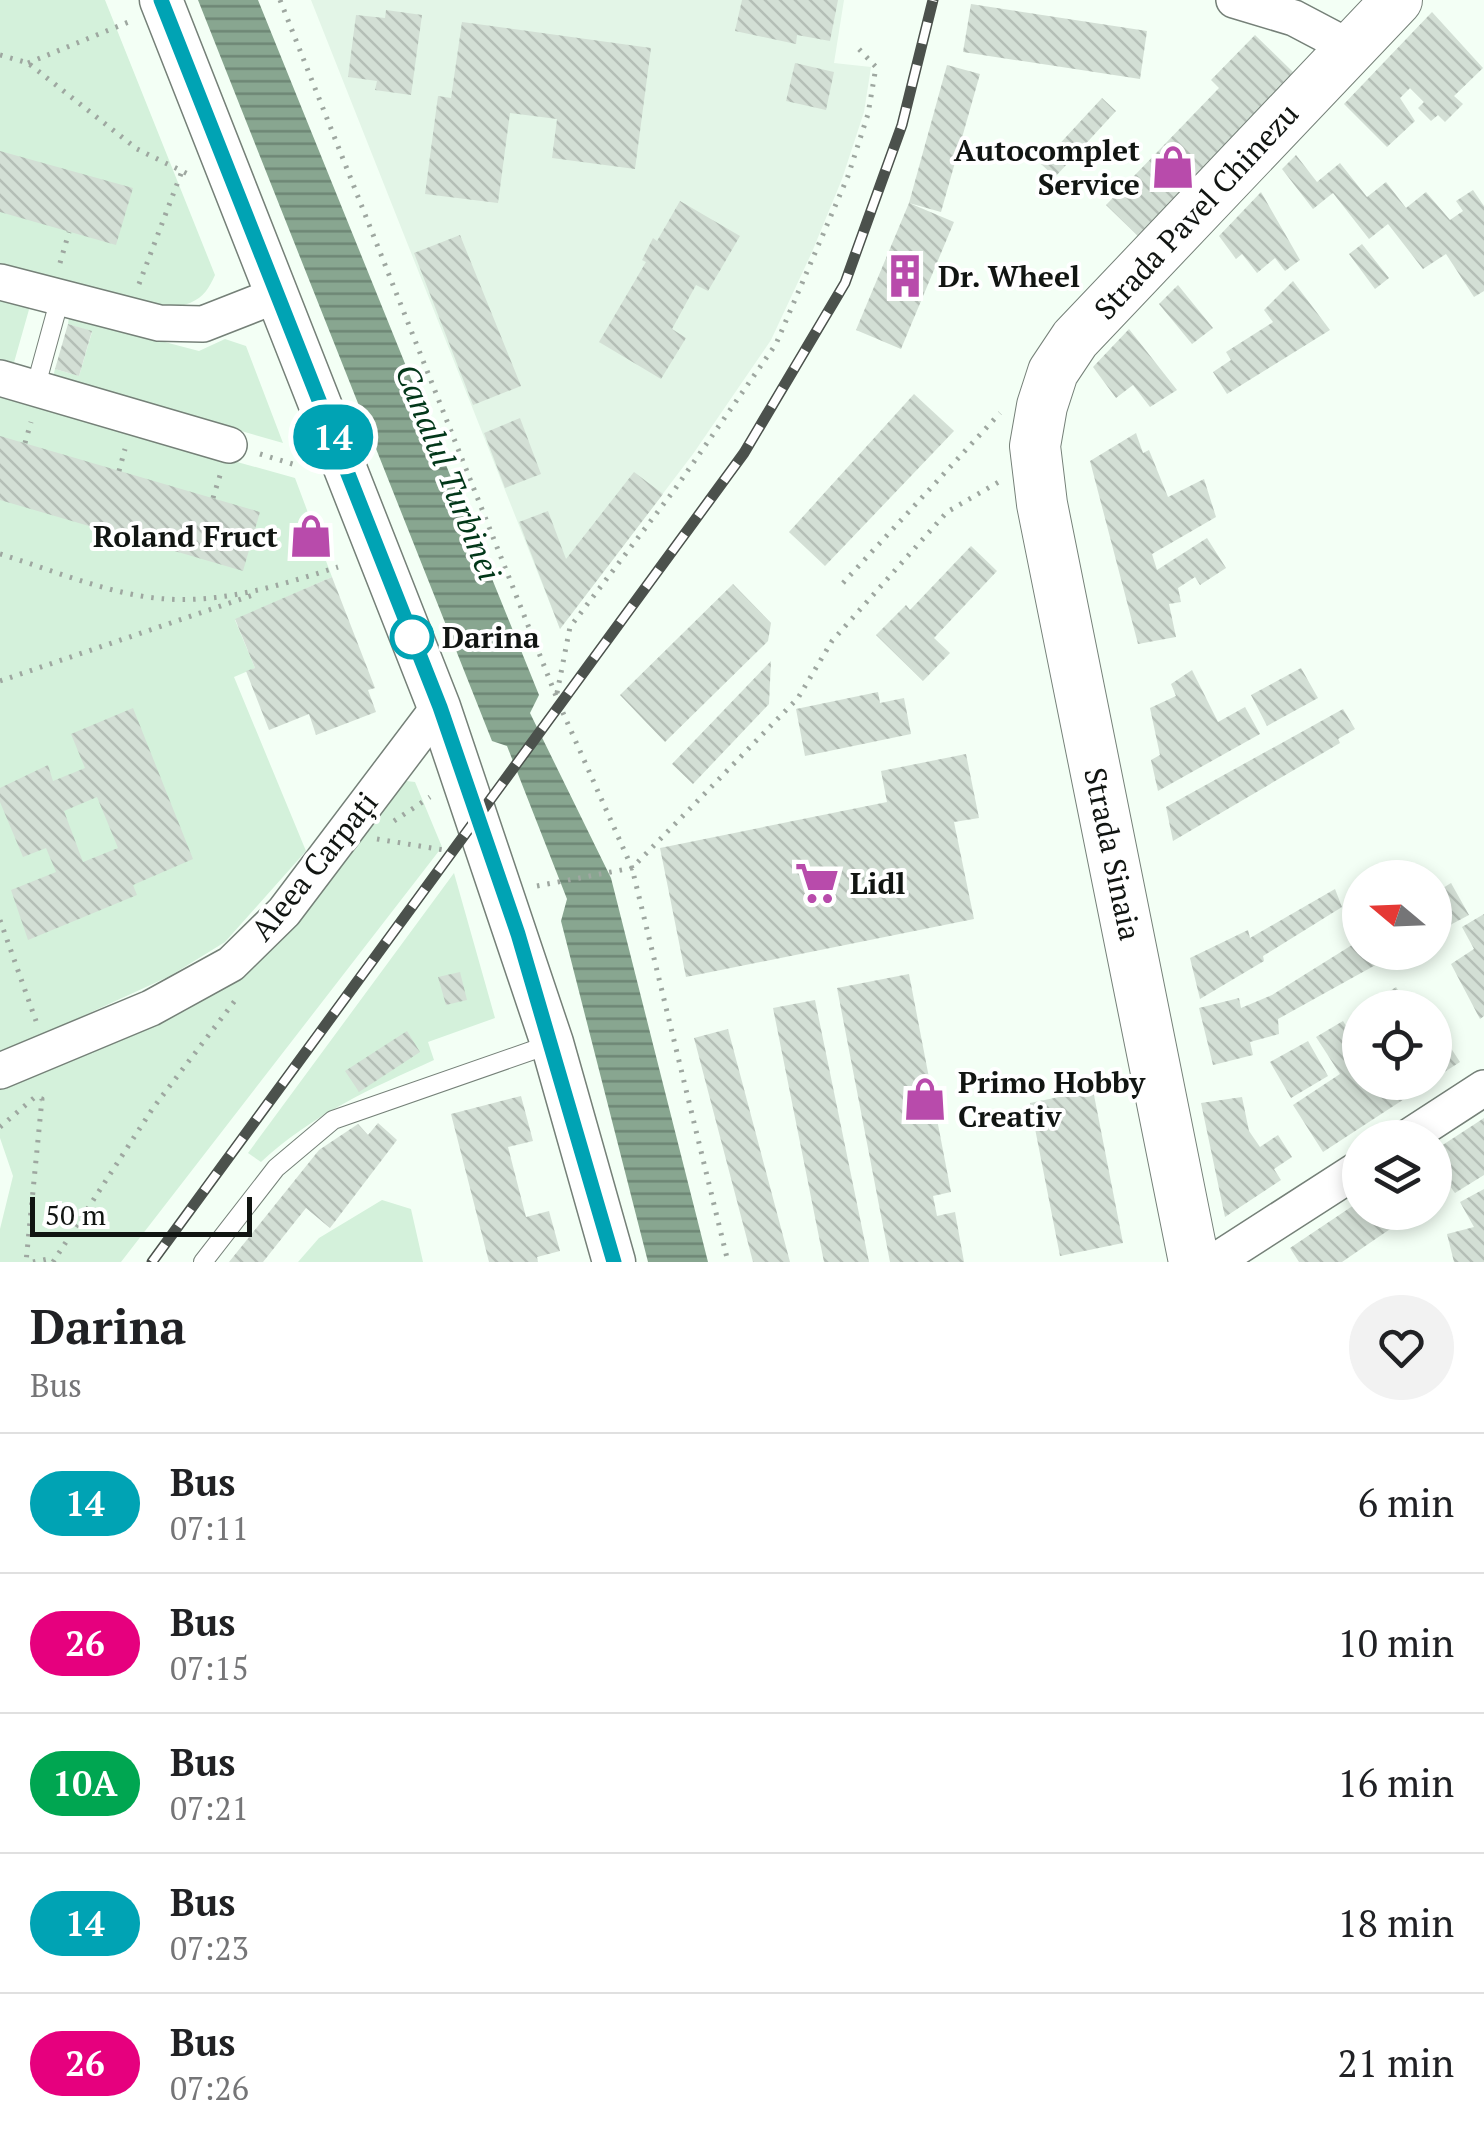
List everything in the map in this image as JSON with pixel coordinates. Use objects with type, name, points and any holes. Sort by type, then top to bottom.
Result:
[{"type":"main road","name":"Strada Pavel Chinezu","points":[[1026,458],[1053,372],[1075,339],[1397,0]]},
{"type":"main road","name":"Strada Sinaia","points":[[1026,458],[1066,632],[1194,1262]]},
{"type":"street","points":[[1234,0],[1294,18],[1351,48]]},
{"type":"street","points":[[150,9],[278,295],[440,707],[552,1043],[614,1262]]},
{"type":"street","points":[[0,282],[158,324],[204,324],[278,295]]},
{"type":"street","points":[[0,378],[229,444]]},
{"type":"street","name":"Aleea Carpați","points":[[0,1071],[150,1008],[232,964],[284,912],[440,707]]},
{"type":"street","points":[[1435,1120],[1484,1088]]},
{"type":"street","points":[[1214,1262],[1342,1180]]},
{"type":"lane","points":[[35,389],[60,298]]},
{"type":"lane","points":[[203,1262],[276,1168],[333,1120],[552,1043]]},
{"type":"path","points":[[280,0],[556,696],[632,868],[728,1262]]},
{"type":"path","points":[[28,62],[150,9]]},
{"type":"path","points":[[556,696],[570,627],[675,490],[776,344],[848,176],[868,114],[876,67],[856,46]]},
{"type":"path","points":[[0,55],[28,62],[137,149],[185,173],[128,315]]},
{"type":"path","points":[[843,583],[1008,405]]},
{"type":"path","points":[[229,444],[299,466]]},
{"type":"path","points":[[537,886],[632,868],[798,698],[832,642],[947,512],[1026,458]]},
{"type":"path","points":[[0,554],[143,597],[205,599],[265,590]]},
{"type":"path","points":[[0,681],[338,567]]},
{"type":"path","points":[[430,797],[371,838],[453,852]]},
{"type":"path","points":[[0,920],[47,1052]]},
{"type":"path","points":[[0,1127],[35,1097],[42,1099],[30,1262],[54,1260],[153,1108],[238,997]]},
{"type":"shaded area","points":[[0,0],[105,0],[215,275],[199,298],[171,307],[148,307],[69,289],[0,267]]},
{"type":"shaded area","name":"Canalul Turbinei","points":[[198,0],[258,0],[539,695],[530,713],[611,878],[708,1262],[648,1262],[561,921],[567,899],[507,746],[492,741]]},
{"type":"shaded area","points":[[311,0],[844,0],[834,63],[871,67],[864,112],[842,179],[771,340],[693,454],[560,629]]},
{"type":"shaded area","points":[[0,298],[30,306],[13,366],[0,363]]},
{"type":"shaded area","points":[[69,317],[199,351],[225,339],[246,346],[283,443],[53,377],[55,369],[79,376],[92,332],[68,324]]},
{"type":"shaded area","points":[[0,396],[295,478],[332,577],[235,620],[255,668],[234,677],[306,851],[225,942],[170,976],[0,1054]]},
{"type":"shaded area","points":[[406,781],[415,782],[442,847],[121,1262],[0,1262],[0,1229],[13,1176],[0,1138],[0,1088],[187,1010],[242,975]]},
{"type":"shaded area","points":[[454,873],[495,1018],[428,1042],[434,1060],[322,1116],[261,1162],[248,1153]]},
{"type":"shaded area","points":[[382,1200],[411,1209],[423,1262],[298,1262],[319,1238]]},
{"type":"building","points":[[742,0],[838,0],[830,41],[797,35],[796,44],[735,31]]},
{"type":"building","points":[[971,4],[1147,31],[1140,79],[963,52]]},
{"type":"building","points":[[386,10],[422,15],[411,95],[375,90],[377,81],[348,77],[356,15],[385,18]]},
{"type":"building","points":[[1432,12],[1483,68],[1454,96],[1463,104],[1445,122],[1438,115],[1431,121],[1418,108],[1424,102],[1410,88],[1400,98],[1415,121],[1387,147],[1344,104]]},
{"type":"building","points":[[462,22],[651,48],[635,169],[552,158],[557,119],[510,113],[498,203],[425,194],[438,96],[451,98]]},
{"type":"building","points":[[1255,35],[1294,73],[1138,236],[1106,205],[1219,88],[1211,80]]},
{"type":"building","points":[[795,63],[834,72],[826,110],[786,101]]},
{"type":"building","points":[[947,65],[980,74],[941,212],[909,203]]},
{"type":"building","points":[[1102,98],[1116,111],[1055,177],[1041,164]]},
{"type":"building","points":[[0,151],[133,188],[116,245],[0,212]]},
{"type":"building","points":[[1296,155],[1317,182],[1340,163],[1367,197],[1386,182],[1406,208],[1426,192],[1450,220],[1463,211],[1456,201],[1473,190],[1484,206],[1484,291],[1474,297],[1446,254],[1423,269],[1388,224],[1369,239],[1333,193],[1313,209],[1282,169]]},
{"type":"building","points":[[1261,192],[1300,260],[1285,271],[1275,258],[1257,273],[1242,254],[1236,259],[1219,236]]},
{"type":"building","points":[[680,201],[740,236],[708,291],[696,285],[672,329],[686,338],[661,379],[599,342],[646,262],[642,260],[653,238],[657,241]]},
{"type":"building","name":"Dr. Wheel","points":[[909,203],[954,222],[901,349],[856,330]]},
{"type":"building","points":[[460,235],[521,386],[473,405],[414,253]]},
{"type":"building","points":[[1362,244],[1389,278],[1375,289],[1349,254]]},
{"type":"building","points":[[1293,281],[1330,330],[1227,394],[1213,372],[1231,360],[1226,352],[1273,322],[1264,310]]},
{"type":"building","points":[[1178,285],[1213,328],[1192,344],[1159,304]]},
{"type":"building","points":[[68,324],[92,331],[79,376],[55,369]]},
{"type":"building","points":[[1129,329],[1177,390],[1150,407],[1133,385],[1116,398],[1093,367]]},
{"type":"building","points":[[914,394],[954,431],[825,566],[789,532]]},
{"type":"building","points":[[520,418],[541,474],[505,488],[484,433]]},
{"type":"building","points":[[1136,433],[1143,453],[1149,450],[1168,497],[1204,479],[1216,517],[1152,554],[1157,570],[1207,538],[1226,568],[1200,585],[1195,577],[1178,588],[1181,602],[1169,604],[1176,637],[1138,644],[1090,461]]},
{"type":"building","points":[[0,436],[260,512],[243,571],[0,500]]},
{"type":"building","points":[[634,472],[663,494],[560,629],[519,522],[548,511],[566,559]]},
{"type":"building","points":[[971,546],[997,571],[934,638],[950,653],[923,681],[876,635],[906,605],[910,610]]},
{"type":"building","points":[[332,577],[375,688],[368,690],[376,712],[316,735],[309,714],[269,730],[246,671],[255,668],[235,619]]},
{"type":"building","points":[[733,584],[771,623],[768,641],[665,742],[620,695]]},
{"type":"building","points":[[771,661],[769,704],[693,784],[672,764]]},
{"type":"building","points":[[1301,668],[1318,698],[1267,726],[1251,695]]},
{"type":"building","points":[[1192,670],[1218,722],[1245,707],[1260,734],[1158,791],[1151,760],[1160,755],[1150,708],[1176,696],[1171,684]]},
{"type":"building","points":[[878,692],[880,703],[904,698],[911,734],[805,756],[796,709]]},
{"type":"building","points":[[133,708],[193,859],[133,885],[137,895],[28,940],[11,890],[56,872],[46,848],[23,857],[0,802],[0,788],[48,765],[53,781],[85,768],[71,734]],"holes":[[[97,797],[118,848],[83,862],[64,811]]]},
{"type":"building","points":[[1343,709],[1355,729],[1338,739],[1340,743],[1173,841],[1166,807]]},
{"type":"building","name":"Lidl","points":[[966,754],[979,818],[954,822],[974,919],[686,977],[660,848],[887,802],[881,771]]},
{"type":"building","points":[[1452,885],[1469,915],[1452,924]]},
{"type":"building","points":[[1335,889],[1342,907],[1200,999],[1190,958],[1248,930],[1250,938]]},
{"type":"building","points":[[1484,914],[1484,1016],[1480,1019],[1452,966],[1474,949],[1462,927]]},
{"type":"building","points":[[1342,951],[1342,970],[1366,970],[1278,1019],[1279,1034],[1250,1042],[1253,1055],[1213,1065],[1199,1008],[1239,998],[1241,1008],[1272,995]]},
{"type":"building","points":[[460,972],[467,1000],[446,1005],[438,977]]},
{"type":"building","points":[[909,974],[951,1192],[933,1196],[937,1216],[955,1212],[964,1262],[890,1262],[837,988]]},
{"type":"building","points":[[815,1000],[869,1262],[824,1262],[773,1008]]},
{"type":"building","points":[[1342,1022],[1342,1100],[1403,1100],[1372,1120],[1342,1120],[1342,1140],[1323,1152],[1293,1105],[1340,1074],[1316,1037]]},
{"type":"building","points":[[728,1029],[790,1262],[753,1262],[694,1038]]},
{"type":"building","points":[[407,1031],[420,1052],[359,1092],[345,1071]]},
{"type":"building","points":[[1308,1041],[1328,1076],[1291,1098],[1270,1062]]},
{"type":"building","points":[[1452,1050],[1460,1062],[1452,1067]]},
{"type":"building","points":[[1093,1090],[1123,1243],[1060,1256],[1030,1103]]},
{"type":"building","points":[[521,1096],[533,1141],[508,1147],[526,1217],[549,1211],[560,1251],[537,1257],[538,1262],[489,1262],[451,1114]]},
{"type":"building","points":[[1242,1097],[1249,1131],[1260,1147],[1278,1135],[1292,1157],[1274,1169],[1281,1180],[1225,1217],[1201,1103]]},
{"type":"building","points":[[1484,1118],[1484,1175],[1455,1193],[1452,1189],[1452,1139]]},
{"type":"building","points":[[378,1123],[397,1140],[330,1228],[306,1208],[263,1262],[229,1262],[319,1150],[358,1124],[368,1135]]},
{"type":"building","points":[[1484,1189],[1484,1262],[1454,1262],[1447,1234],[1474,1227],[1460,1202]]},
{"type":"building","points":[[1342,1213],[1342,1230],[1389,1230],[1342,1262],[1299,1262],[1290,1248]]},
{"type":"railway","points":[[152,1262],[744,453],[845,283],[902,125],[933,0]]},
{"type":"bus line","name":"14","points":[[161,0],[440,707],[518,934],[614,1262]]},
{"type":"place","name":"Autocomplet Service","points":[[1173,167]]},
{"type":"place","name":"Dr. Wheel","points":[[905,276]]},
{"type":"place","name":"Roland Fruct","points":[[311,536]]},
{"type":"place","name":"Darina","points":[[412,637]]},
{"type":"place","name":"Lidl","points":[[817,883]]},
{"type":"place","name":"Primo Hobby Creativ","points":[[925,1099]]}]
